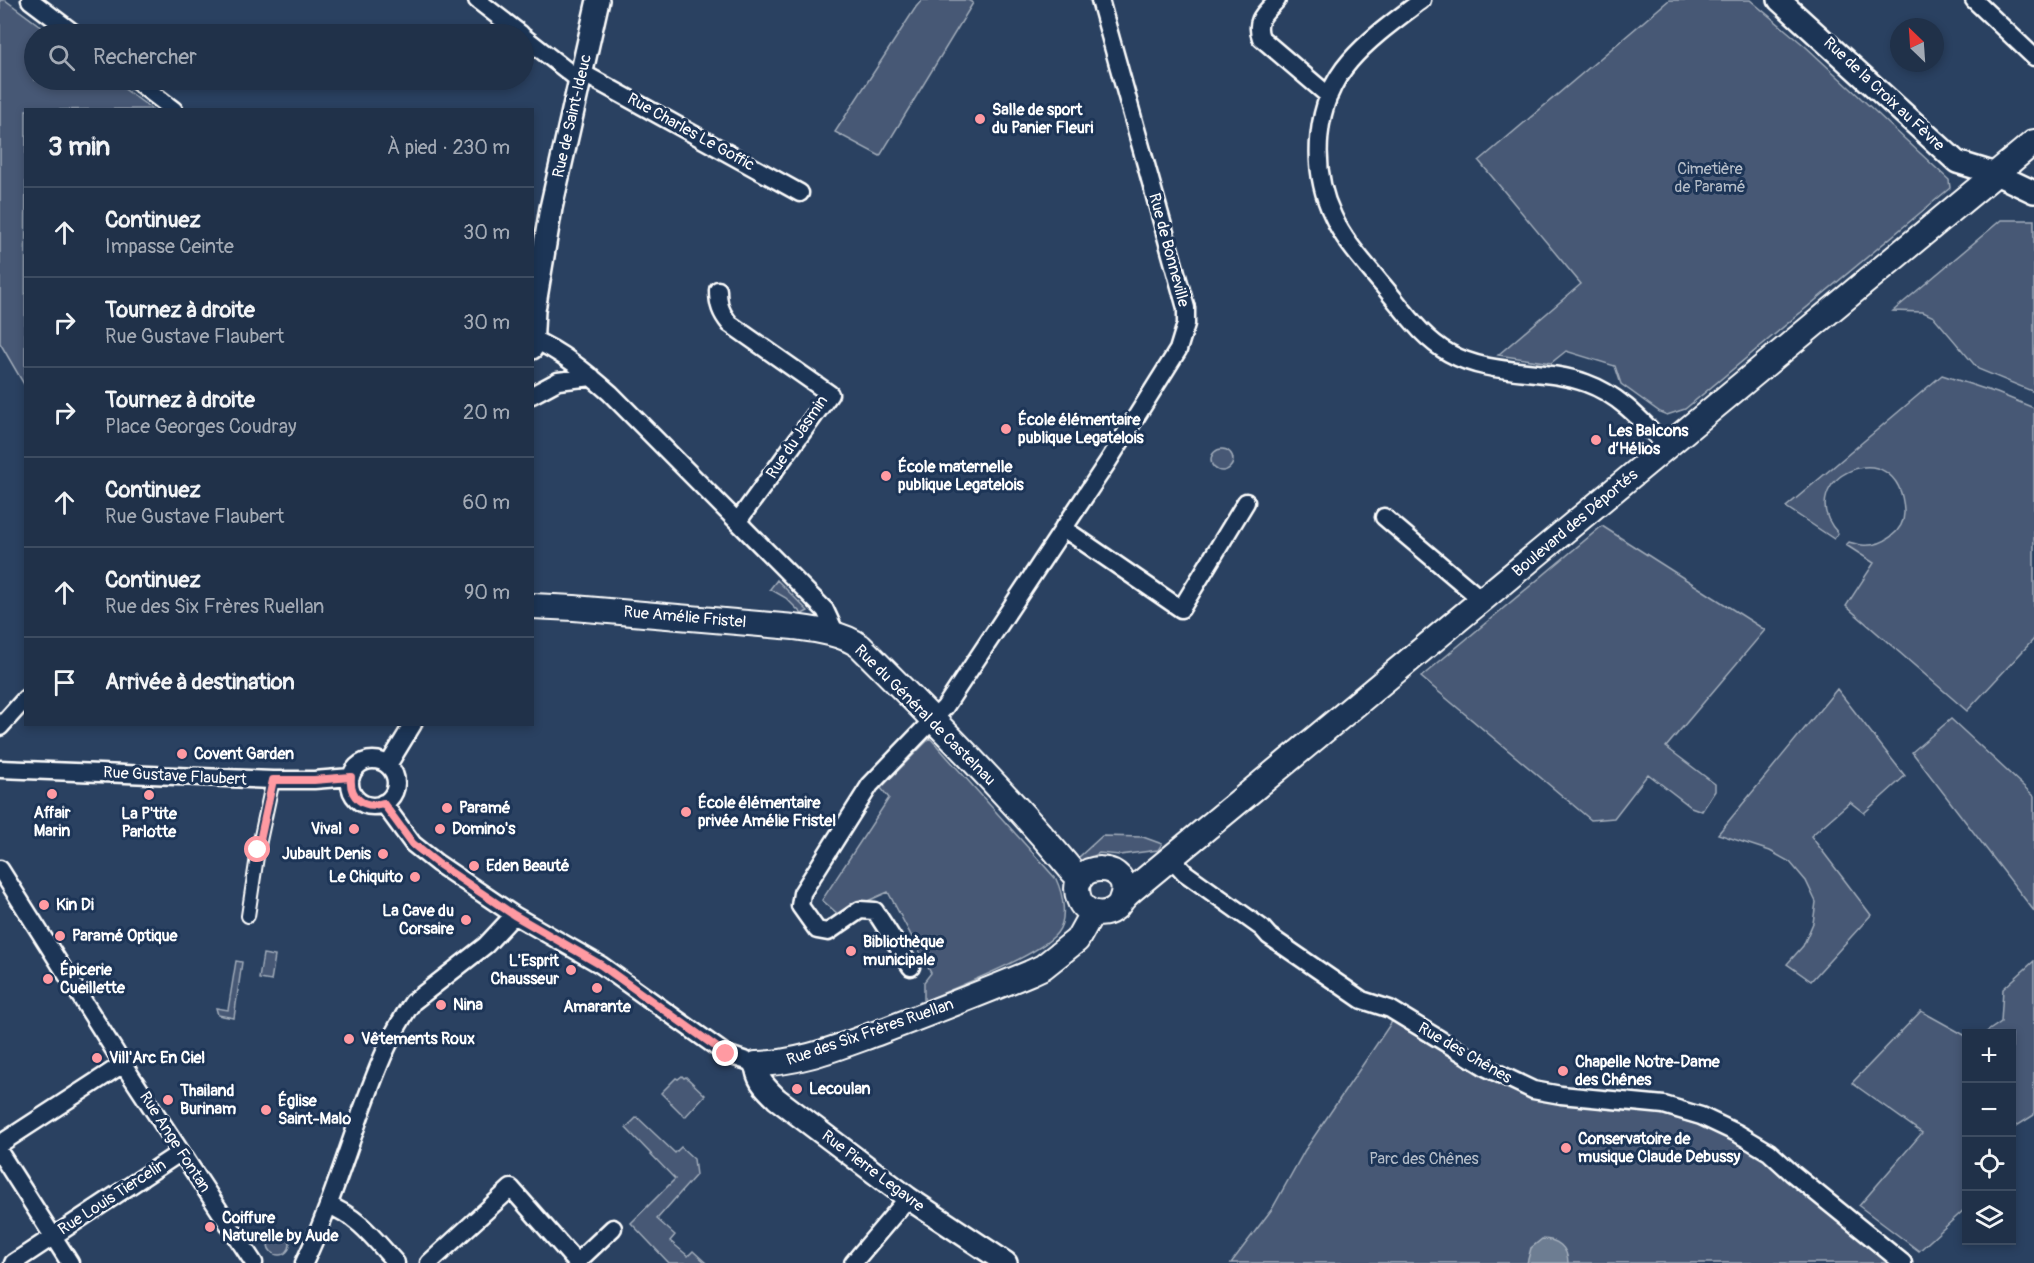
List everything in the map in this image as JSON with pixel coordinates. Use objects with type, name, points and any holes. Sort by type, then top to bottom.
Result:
[{"type":"main road","name":"Boulevard des Déportés","points":[[1121,900],[2034,142]]},
{"type":"main road","name":"Rue Amélie Fristel","points":[[534,606],[816,629],[837,636]]},
{"type":"main road","name":"Rue du Général de Castelnau","points":[[837,636],[851,640],[860,646],[1034,826],[1073,872],[1082,877]]},
{"type":"main road","name":"Boulevard des Déportés","points":[[1108,869],[1171,858]]},
{"type":"main road","points":[[1095,868],[1108,869],[1117,874],[1121,880],[1124,888],[1121,900],[1115,909],[1108,913],[1092,913],[1081,904],[1077,890],[1082,877],[1095,868]]},
{"type":"main road","name":"Rue des Six Frères Ruellan","points":[[756,1064],[782,1063],[807,1057],[922,1016],[1030,973],[1042,967],[1077,940],[1092,913]]},
{"type":"street","points":[[30,0],[62,24]]},
{"type":"street","name":"Rue Charles Le Goffic","points":[[477,0],[507,24]]},
{"type":"street","name":"Rue de Saint-Ideuc","points":[[534,310],[551,208],[598,0]]},
{"type":"street","name":"Rue de Bonneville","points":[[911,967],[875,911],[860,910],[828,932],[817,930],[800,906],[802,893],[870,785],[945,707],[1178,350],[1186,324],[1186,308],[1100,0]]},
{"type":"street","points":[[1277,0],[1260,19],[1258,29],[1261,38],[1329,96]]},
{"type":"street","points":[[1422,0],[1369,41],[1348,63],[1329,96],[1321,120],[1319,168],[1324,193],[1333,216],[1352,249],[1424,335],[1449,353],[1477,365],[1555,376],[1586,383],[1630,408],[1667,447]]},
{"type":"street","name":"Rue de la Croix au Fèvre","points":[[1779,0],[1957,162],[1996,174],[2034,192]]},
{"type":"street","points":[[1974,0],[2034,57]]},
{"type":"street","name":"Rue Charles Le Goffic","points":[[534,45],[574,76],[588,76],[800,193]]},
{"type":"street","points":[[148,90],[171,108]]},
{"type":"street","name":"Rue du Jasmin","points":[[718,290],[721,313],[730,324],[830,394],[738,521]]},
{"type":"street","name":"Rue du Général de Castelnau","points":[[534,342],[545,344],[592,377],[825,610],[837,636]]},
{"type":"street","points":[[534,394],[558,381],[592,377]]},
{"type":"street","points":[[1063,528],[1181,609],[1246,502]]},
{"type":"street","points":[[1384,517],[1482,600]]},
{"type":"street","points":[[0,727],[24,700]]},
{"type":"street","points":[[388,765],[412,726]]},
{"type":"street","points":[[374,760],[388,765],[395,777],[394,792],[383,803],[369,805],[356,798],[350,784],[354,770],[366,761],[374,760]]},
{"type":"street","name":"Rue Gustave Flaubert","points":[[0,769],[273,780],[351,777]]},
{"type":"street","points":[[248,916],[258,850],[273,780]]},
{"type":"street","points":[[304,1263],[328,1205],[374,1077],[405,1013],[413,1002],[486,945],[514,915],[413,844],[383,803]]},
{"type":"street","name":"Rue des Chênes","points":[[1171,858],[1185,873],[1262,928],[1269,936],[1362,1000],[1390,1009],[1487,1068],[1533,1090],[1664,1105],[1701,1116],[1737,1133],[1781,1161],[1792,1173],[1903,1263]]},
{"type":"street","name":"Rue Ange Fontan","points":[[0,869],[123,1064],[254,1263]]},
{"type":"street","name":"Rue des Six Frères Ruellan","points":[[514,915],[601,965],[726,1054],[756,1064]]},
{"type":"street","points":[[0,1144],[123,1064]]},
{"type":"street","name":"Rue Pierre Legavre","points":[[756,1064],[760,1082],[777,1100],[908,1198],[1006,1263]]},
{"type":"street","name":"Rue Louis Tiercelin","points":[[13,1263],[181,1152]]},
{"type":"street","points":[[0,1153],[70,1263]]},
{"type":"street","points":[[429,1263],[511,1188],[576,1263],[613,1228]]},
{"type":"street","points":[[853,1263],[908,1198]]},
{"type":"street","points":[[328,1205],[359,1222],[396,1263]]},
{"type":"green space","points":[[0,0],[5,0],[37,24],[24,24],[24,90],[126,90],[151,108],[24,108],[24,384],[0,343]]},
{"type":"green space","points":[[922,0],[968,0],[973,3],[880,156],[835,132]]},
{"type":"green space","name":"Cimetière de Paramé","points":[[1669,0],[1750,0],[1806,47],[1949,180],[1950,188],[1685,409],[1667,415],[1621,384],[1615,366],[1566,351],[1551,363],[1498,355],[1581,284],[1479,161]]},
{"type":"green space","points":[[2001,220],[2034,220],[2034,392],[1978,369],[1934,317],[1923,312],[1893,311]]},
{"type":"green space","points":[[1942,375],[2034,408],[2034,639],[1967,711],[1846,606],[1874,563],[1846,545],[1849,542],[1870,545],[1884,541],[1896,532],[1901,525],[1904,511],[1898,486],[1885,472],[1868,467],[1851,471],[1836,481],[1827,495],[1826,513],[1838,533],[1834,539],[1786,507]]},
{"type":"green space","points":[[1222,449],[1230,452],[1233,460],[1230,468],[1222,471],[1214,468],[1211,460],[1214,452]]},
{"type":"green space","points":[[1602,526],[1765,630],[1666,747],[1715,784],[1715,791],[1702,811],[1691,807],[1648,774],[1614,818],[1591,820],[1421,677]]},
{"type":"green space","points":[[777,580],[808,611],[802,614],[786,598],[770,589]]},
{"type":"green space","points":[[1837,689],[1905,776],[1864,813],[1850,802],[1811,836],[1871,915],[1811,981],[1787,964],[1803,946],[1813,923],[1816,902],[1806,881],[1790,862],[1770,851],[1718,834]]},
{"type":"green space","points":[[1951,719],[2034,796],[2034,911],[1912,752]]},
{"type":"green space","points":[[930,738],[1056,879],[1061,892],[1063,914],[1057,933],[1033,952],[924,1001],[924,982],[931,973],[888,892],[838,914],[822,900],[889,798],[881,788]]},
{"type":"green space","points":[[1102,836],[1143,837],[1162,844],[1158,850],[1120,855],[1099,853],[1081,864],[1078,858]]},
{"type":"green space","points":[[263,954],[275,956],[271,981],[259,979]]},
{"type":"green space","points":[[236,961],[242,962],[234,1018],[218,1015],[216,1008],[228,1010]]},
{"type":"green space","points":[[2034,961],[2034,1115],[2016,1126],[2016,1029],[1991,1029],[2001,1022],[2003,989]]},
{"type":"green space","points":[[1921,1011],[1962,1034],[1962,1212],[1919,1251],[1859,1206],[1922,1133],[1852,1083]]},
{"type":"green space","name":"Parc des Chênes","points":[[1395,1017],[1488,1077],[1533,1099],[1656,1113],[1710,1128],[1786,1171],[1894,1263],[1231,1263],[1272,1209],[1305,1150]]},
{"type":"green space","points":[[682,1076],[705,1095],[685,1117],[661,1093],[676,1078]]},
{"type":"green space","points":[[637,1117],[675,1153],[681,1147],[694,1159],[696,1175],[657,1219],[675,1235],[670,1241],[688,1256],[693,1251],[706,1263],[669,1263],[631,1223],[675,1179],[626,1128]]},
{"type":"green space","points":[[279,1233],[287,1236],[290,1244],[287,1252],[279,1255],[271,1252],[268,1244],[271,1236]]},
{"type":"shaded area","points":[[1542,1239],[1552,1240],[1561,1245],[1566,1252],[1568,1263],[1527,1263],[1531,1248]]},
{"type":"place","name":"Salle de sport du Panier Fleuri","points":[[980,119]]},
{"type":"place","name":"École élémentaire publique Legatelois","points":[[1006,429]]},
{"type":"place","name":"Les Balcons d’Hélios","points":[[1596,440]]},
{"type":"place","name":"École maternelle publique Legatelois","points":[[886,476]]},
{"type":"place","name":"Covent Garden","points":[[182,754]]},
{"type":"place","name":"Affair Marin","points":[[52,794]]},
{"type":"place","name":"La P'tite Parlotte","points":[[149,795]]},
{"type":"place","name":"Paramé","points":[[447,808]]},
{"type":"place","name":"École élémentaire privée Amélie Fristel","points":[[686,812]]},
{"type":"place","name":"Vival","points":[[354,829]]},
{"type":"place","name":"Domino's","points":[[440,829]]},
{"type":"place","name":"Jubault Denis","points":[[383,854]]},
{"type":"place","name":"Eden Beauté","points":[[474,866]]},
{"type":"place","name":"Le Chiquito","points":[[415,877]]},
{"type":"place","name":"Kin Di","points":[[44,905]]},
{"type":"place","name":"La Cave du Corsaire","points":[[466,920]]},
{"type":"place","name":"Paramé Optique","points":[[60,936]]},
{"type":"place","name":"Bibliothèque municipale","points":[[851,951]]},
{"type":"place","name":"L'Esprit Chausseur","points":[[571,970]]},
{"type":"place","name":"Épicerie Cueillette","points":[[48,979]]},
{"type":"place","name":"Amarante","points":[[597,988]]},
{"type":"place","name":"Nina","points":[[441,1005]]},
{"type":"place","name":"Vêtements Roux","points":[[349,1039]]},
{"type":"place","name":"Vill'Arc En Ciel","points":[[97,1058]]},
{"type":"place","name":"Chapelle Notre-Dame des Chênes","points":[[1563,1071]]},
{"type":"place","name":"Lecoulan","points":[[797,1089]]},
{"type":"place","name":"Thailand Burinam","points":[[168,1100]]},
{"type":"place","name":"Église Saint-Malo","points":[[266,1110]]},
{"type":"place","name":"Conservatoire de musique Claude Debussy","points":[[1566,1148]]},
{"type":"place","name":"Coiffure Naturelle by Aude","points":[[210,1227]]},
{"type":"route","points":[[258,850],[273,780],[351,777],[350,784],[356,798],[369,805],[383,803],[413,844],[437,863],[514,915],[601,965],[726,1054]]}]
